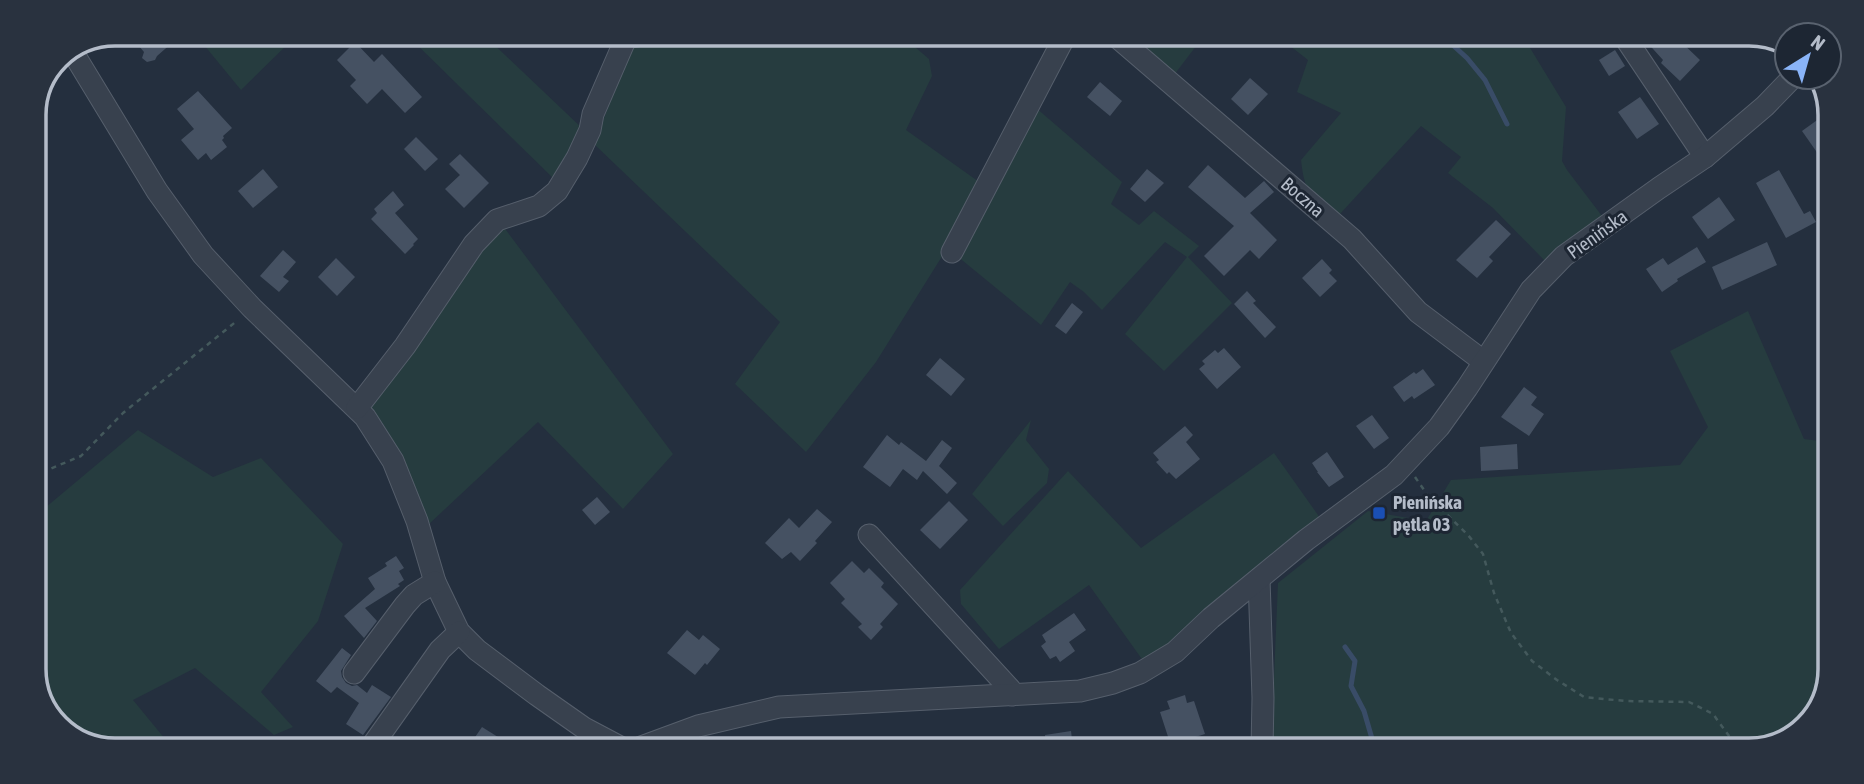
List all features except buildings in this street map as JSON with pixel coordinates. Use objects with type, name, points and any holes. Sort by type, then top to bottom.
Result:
[{"type":"street","points":[[357,408],[405,346],[474,244],[497,219],[540,206],[557,191],[590,130],[593,114],[623,45]]},
{"type":"street","points":[[952,252],[1062,45]]},
{"type":"street","name":"Boczna","points":[[1126,45],[1352,239],[1418,312],[1483,361]]},
{"type":"street","points":[[1630,45],[1705,157]]},
{"type":"street","points":[[76,57],[157,191],[203,255],[252,308],[365,417],[393,461],[435,582],[459,632],[477,650],[537,695],[603,738]]},
{"type":"street","name":"Pienińska","points":[[665,738],[698,726],[779,707],[1080,691],[1140,673],[1175,652],[1211,618],[1306,540],[1394,475],[1439,427],[1531,290],[1564,256],[1705,157],[1779,91]]},
{"type":"street","points":[[869,535],[1010,689],[1012,695]]},
{"type":"street","points":[[1259,579],[1262,738]]},
{"type":"street","points":[[354,673],[414,595],[435,582]]},
{"type":"street","points":[[378,738],[440,650],[459,632]]},
{"type":"path","points":[[46,471],[81,456],[123,413],[252,308]]},
{"type":"path","points":[[1406,462],[1429,498],[1468,535],[1483,554],[1494,593],[1511,633],[1532,661],[1584,697],[1689,702],[1713,714],[1731,738]]},
{"type":"green space","points":[[204,45],[287,45],[241,90]]},
{"type":"green space","points":[[417,45],[495,45],[584,130],[554,179]]},
{"type":"green space","points":[[640,45],[913,45],[929,59],[932,76],[906,130],[982,184],[946,250],[876,362],[806,452],[735,384],[780,322],[594,144],[631,48]]},
{"type":"green space","points":[[1137,45],[1197,45],[1174,75]]},
{"type":"green space","points":[[1289,45],[1528,45],[1566,107],[1562,161],[1602,216],[1545,261],[1493,208],[1448,173],[1461,157],[1421,126],[1339,215],[1311,194],[1305,181],[1301,160],[1341,113],[1297,92],[1308,60]]},
{"type":"green space","points":[[1035,107],[1122,182],[1111,204],[1139,225],[1154,211],[1199,246],[1188,257],[1232,303],[1164,371],[1125,334],[1187,257],[1165,242],[1102,310],[1070,282],[1041,325],[957,256]]},
{"type":"green space","points":[[503,226],[673,454],[623,509],[538,422],[429,524],[403,462],[369,406],[462,271]]},
{"type":"green space","points":[[1748,311],[1804,439],[1818,441],[1817,683],[1809,704],[1795,721],[1780,731],[1758,738],[1271,738],[1278,583],[1368,511],[1426,521],[1451,480],[1680,465],[1708,427],[1670,351]]},
{"type":"green space","points":[[1031,420],[1026,440],[1049,469],[1047,483],[1003,526],[972,494]]},
{"type":"green space","points":[[138,430],[213,477],[261,458],[343,544],[318,621],[261,692],[293,727],[274,735],[195,668],[133,700],[164,738],[101,737],[80,729],[69,721],[53,700],[46,674],[46,507]]},
{"type":"green space","points":[[1274,453],[1320,521],[1165,651],[1144,662],[1089,585],[999,649],[961,604],[960,590],[1068,471],[1141,548]]},
{"type":"waterway","points":[[1453,45],[1485,80],[1507,124]]},
{"type":"waterway","points":[[1345,647],[1355,661],[1351,686],[1364,711],[1372,738]]},
{"type":"place","name":"Pienińska pętla 03","points":[[1379,513]]}]
